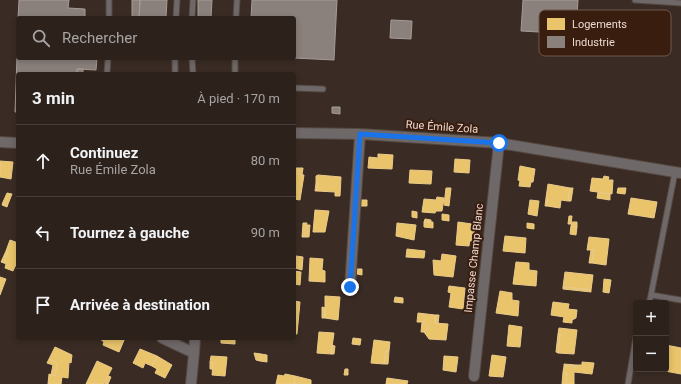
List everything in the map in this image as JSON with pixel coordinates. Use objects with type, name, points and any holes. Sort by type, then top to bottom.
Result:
[{"type":"street","name":"Rue Émile Zola","points":[[296,133],[360,134],[499,143],[678,172]]},
{"type":"street","points":[[350,287],[360,134]]},
{"type":"street","points":[[0,142],[16,143]]},
{"type":"street","name":"Impasse Champ Blanc","points":[[474,376],[499,143]]},
{"type":"street","points":[[166,340],[194,353]]},
{"type":"street","points":[[191,384],[195,340]]},
{"type":"lane","points":[[109,16],[110,0]]},
{"type":"lane","points":[[176,0],[176,16]]},
{"type":"lane","points":[[192,16],[193,0]]},
{"type":"lane","points":[[236,16],[237,0]]},
{"type":"lane","points":[[635,0],[681,3]]},
{"type":"lane","points":[[107,72],[108,60]]},
{"type":"lane","points":[[175,60],[175,72]]},
{"type":"lane","points":[[192,60],[193,72]]},
{"type":"lane","points":[[235,60],[235,72]]},
{"type":"lane","points":[[296,88],[323,90]]},
{"type":"lane","points":[[650,300],[678,172]]},
{"type":"lane","points":[[651,295],[681,300]]},
{"type":"lane","points":[[628,384],[633,355]]},
{"type":"building: Logements","points":[[378,154],[393,155],[392,169],[368,168],[369,157],[378,158]]},
{"type":"building: Logements","points":[[455,159],[470,160],[469,173],[454,172]]},
{"type":"building: Logements","points":[[0,161],[13,162],[11,179],[0,177]]},
{"type":"building: Logements","points":[[520,166],[535,169],[533,182],[531,182],[530,187],[519,186],[520,181],[518,180]]},
{"type":"building: Logements","points":[[296,168],[298,168],[298,174],[304,175],[300,200],[296,199]]},
{"type":"building: Logements","points":[[298,168],[303,168],[302,175],[298,174]]},
{"type":"building: Logements","points":[[410,170],[432,171],[431,184],[409,183]]},
{"type":"building: Logements","points":[[316,176],[341,177],[340,196],[335,196],[335,192],[317,191],[318,183],[316,183]]},
{"type":"building: Logements","points":[[604,176],[609,177],[608,180],[613,180],[612,194],[590,191],[592,178],[603,179]]},
{"type":"building: Logements","points":[[316,183],[318,183],[317,191],[315,191]]},
{"type":"building: Logements","points":[[548,184],[570,188],[568,201],[561,200],[560,208],[547,206],[548,198],[546,198]]},
{"type":"building: Logements","points":[[446,188],[451,188],[449,206],[444,205]]},
{"type":"building: Logements","points":[[570,188],[573,188],[571,201],[568,201]]},
{"type":"building: Logements","points":[[618,188],[626,188],[625,194],[617,193]]},
{"type":"building: Logements","points":[[598,192],[610,194],[610,200],[597,198]]},
{"type":"building: Logements","points":[[7,193],[12,194],[8,204],[3,202]]},
{"type":"building: Logements","points":[[437,197],[444,198],[442,211],[436,211],[435,213],[422,212],[424,199],[436,200]]},
{"type":"building: Logements","points":[[546,198],[548,198],[547,206],[545,206]]},
{"type":"building: Logements","points":[[631,198],[657,202],[654,218],[628,214]]},
{"type":"building: Logements","points":[[361,200],[367,200],[367,206],[361,206]]},
{"type":"building: Logements","points":[[530,200],[539,201],[537,216],[528,214]]},
{"type":"building: Logements","points":[[3,202],[8,204],[7,207],[2,205]]},
{"type":"building: Logements","points":[[315,210],[329,211],[325,232],[313,232]]},
{"type":"building: Logements","points":[[412,211],[417,212],[417,218],[412,217]]},
{"type":"building: Logements","points":[[442,214],[449,215],[449,221],[442,220]]},
{"type":"building: Logements","points":[[569,216],[572,216],[571,224],[568,224]]},
{"type":"building: Logements","points":[[425,219],[431,220],[431,222],[424,222]]},
{"type":"building: Logements","points":[[424,222],[433,222],[433,228],[424,227]]},
{"type":"building: Logements","points":[[458,222],[472,224],[469,246],[456,245]]},
{"type":"building: Logements","points":[[572,222],[577,222],[577,227],[571,226]]},
{"type":"building: Logements","points":[[303,223],[307,223],[305,237],[302,237]]},
{"type":"building: Logements","points":[[397,223],[416,225],[414,240],[396,236]]},
{"type":"building: Logements","points":[[527,223],[534,224],[534,229],[527,228]]},
{"type":"building: Logements","points":[[307,225],[310,225],[309,237],[305,237]]},
{"type":"building: Logements","points":[[571,226],[577,227],[576,235],[570,234]]},
{"type":"building: Logements","points":[[471,227],[475,228],[473,241],[470,241]]},
{"type":"building: Logements","points":[[505,236],[526,238],[525,253],[503,251]]},
{"type":"building: Logements","points":[[589,237],[609,239],[606,265],[592,263],[594,250],[587,250]]},
{"type":"building: Logements","points":[[10,240],[16,242],[16,264],[13,271],[5,268],[6,264],[4,263],[8,252],[6,251]]},
{"type":"building: Logements","points":[[407,249],[425,251],[424,258],[406,257]]},
{"type":"building: Logements","points":[[591,250],[594,250],[592,263],[589,263]]},
{"type":"building: Logements","points":[[6,251],[8,252],[4,263],[1,262]]},
{"type":"building: Logements","points":[[442,254],[456,256],[453,277],[434,275],[433,260],[441,261]]},
{"type":"building: Logements","points":[[296,256],[303,257],[302,270],[296,268]]},
{"type":"building: Logements","points":[[310,258],[323,259],[322,270],[325,271],[325,282],[309,281]]},
{"type":"building: Logements","points":[[516,262],[529,263],[529,270],[537,271],[536,286],[513,284]]},
{"type":"building: Logements","points":[[357,269],[362,269],[362,275],[357,274]]},
{"type":"building: Logements","points":[[296,271],[301,272],[300,285],[296,284]]},
{"type":"building: Logements","points":[[565,272],[593,275],[591,290],[563,287]]},
{"type":"building: Logements","points":[[0,277],[6,279],[0,295]]},
{"type":"building: Logements","points":[[604,279],[611,280],[609,293],[603,292]]},
{"type":"building: Logements","points":[[449,286],[465,288],[463,309],[449,307],[451,293],[448,292]]},
{"type":"building: Logements","points":[[563,287],[586,289],[591,290],[591,292],[563,289]]},
{"type":"building: Logements","points":[[500,291],[512,293],[512,300],[519,301],[518,316],[496,313]]},
{"type":"building: Logements","points":[[325,296],[340,297],[338,320],[325,318]]},
{"type":"building: Logements","points":[[395,297],[403,298],[403,303],[394,302]]},
{"type":"building: Logements","points":[[296,301],[300,302],[296,334]]},
{"type":"building: Logements","points":[[553,302],[569,304],[568,309],[577,310],[576,318],[572,320],[572,323],[563,322],[564,317],[551,315]]},
{"type":"building: Logements","points":[[322,307],[326,308],[325,318],[322,318]]},
{"type":"building: Logements","points":[[418,313],[435,315],[435,323],[448,324],[446,340],[429,339],[424,332],[428,327],[425,322],[417,322]]},
{"type":"building: Logements","points":[[435,315],[439,315],[438,324],[435,323]]},
{"type":"building: Logements","points":[[422,322],[425,322],[428,327],[424,332],[421,332]]},
{"type":"building: Logements","points":[[509,325],[522,327],[520,347],[507,346]]},
{"type":"building: Logements","points":[[559,328],[577,330],[574,354],[558,353],[560,334],[558,334]]},
{"type":"building: Logements","points":[[319,332],[334,333],[331,354],[317,353]]},
{"type":"building: Logements","points":[[558,334],[560,334],[558,353],[556,352]]},
{"type":"building: Logements","points":[[353,338],[361,339],[360,345],[352,344]]},
{"type":"building: Logements","points":[[102,340],[124,340],[119,352],[103,345],[104,342]]},
{"type":"building: Logements","points":[[221,340],[235,340],[235,344],[221,343]]},
{"type":"building: Logements","points":[[374,340],[390,342],[389,351],[386,351],[384,364],[371,363]]},
{"type":"building: Logements","points":[[331,345],[335,346],[334,354],[331,354]]},
{"type":"building: Logements","points":[[669,346],[681,348],[681,374],[669,372]]},
{"type":"building: Logements","points":[[55,347],[72,355],[71,363],[69,362],[68,378],[62,377],[61,384],[48,384],[49,374],[55,376],[57,363],[49,359]]},
{"type":"building: Logements","points":[[140,349],[157,356],[152,366],[145,363],[143,368],[133,363]]},
{"type":"building: Logements","points":[[386,351],[389,351],[388,364],[384,364]]},
{"type":"building: Logements","points":[[254,353],[261,354],[260,361],[256,360]]},
{"type":"building: Logements","points":[[261,354],[267,355],[267,362],[260,361]]},
{"type":"building: Logements","points":[[492,355],[506,357],[503,377],[489,376]]},
{"type":"building: Logements","points":[[157,356],[172,365],[165,378],[155,373],[157,369],[152,366]]},
{"type":"building: Logements","points":[[211,356],[227,357],[225,376],[212,375],[213,363],[210,362]]},
{"type":"building: Logements","points":[[444,356],[458,357],[456,372],[443,370]]},
{"type":"building: Logements","points":[[49,359],[57,363],[55,376],[51,375],[53,365],[47,363]]},
{"type":"building: Logements","points":[[97,361],[112,368],[104,384],[86,384]]},
{"type":"building: Logements","points":[[210,362],[213,363],[212,369],[210,369]]},
{"type":"building: Logements","points":[[582,362],[594,363],[592,374],[574,372],[574,384],[566,384],[567,373],[563,372],[564,366],[576,367],[576,365],[582,365]]},
{"type":"building: Logements","points":[[564,364],[576,365],[576,367],[564,366]]},
{"type":"building: Logements","points":[[345,369],[348,369],[348,375],[344,375]]},
{"type":"building: Logements","points":[[563,372],[567,373],[566,384],[562,384]]},
{"type":"building: Logements","points":[[285,374],[295,376],[294,384],[276,384],[278,375],[284,376]]},
{"type":"building: Logements","points":[[108,376],[111,377],[108,384],[106,384],[105,383]]},
{"type":"building: Logements","points":[[295,376],[311,380],[311,384],[294,384]]},
{"type":"building: Logements","points":[[387,378],[408,381],[407,384],[386,384]]},
{"type":"building: Industrie","points":[[19,0],[69,0],[68,8],[85,9],[85,16],[18,16]]},
{"type":"building: Industrie","points":[[132,0],[140,0],[139,16],[132,16]]},
{"type":"building: Industrie","points":[[140,0],[167,0],[166,16],[139,16]]},
{"type":"building: Industrie","points":[[198,0],[212,0],[211,16],[198,16]]},
{"type":"building: Industrie","points":[[252,0],[337,0],[334,60],[296,58],[296,16],[251,16]]},
{"type":"building: Industrie","points":[[523,0],[578,0],[577,10],[539,10],[539,32],[521,31]]},
{"type":"building: Industrie","points":[[391,20],[412,21],[411,39],[390,38]]},
{"type":"building: Industrie","points":[[17,60],[97,60],[96,70],[77,69],[77,72],[16,72]]},
{"type":"building: Industrie","points":[[77,69],[83,69],[83,72],[77,72]]},
{"type":"building: Industrie","points":[[16,84],[16,112],[15,112]]},
{"type":"building: Industrie","points":[[332,107],[340,107],[340,114],[332,113]]},
{"type":"route","points":[[350,287],[360,134],[499,143]]}]
